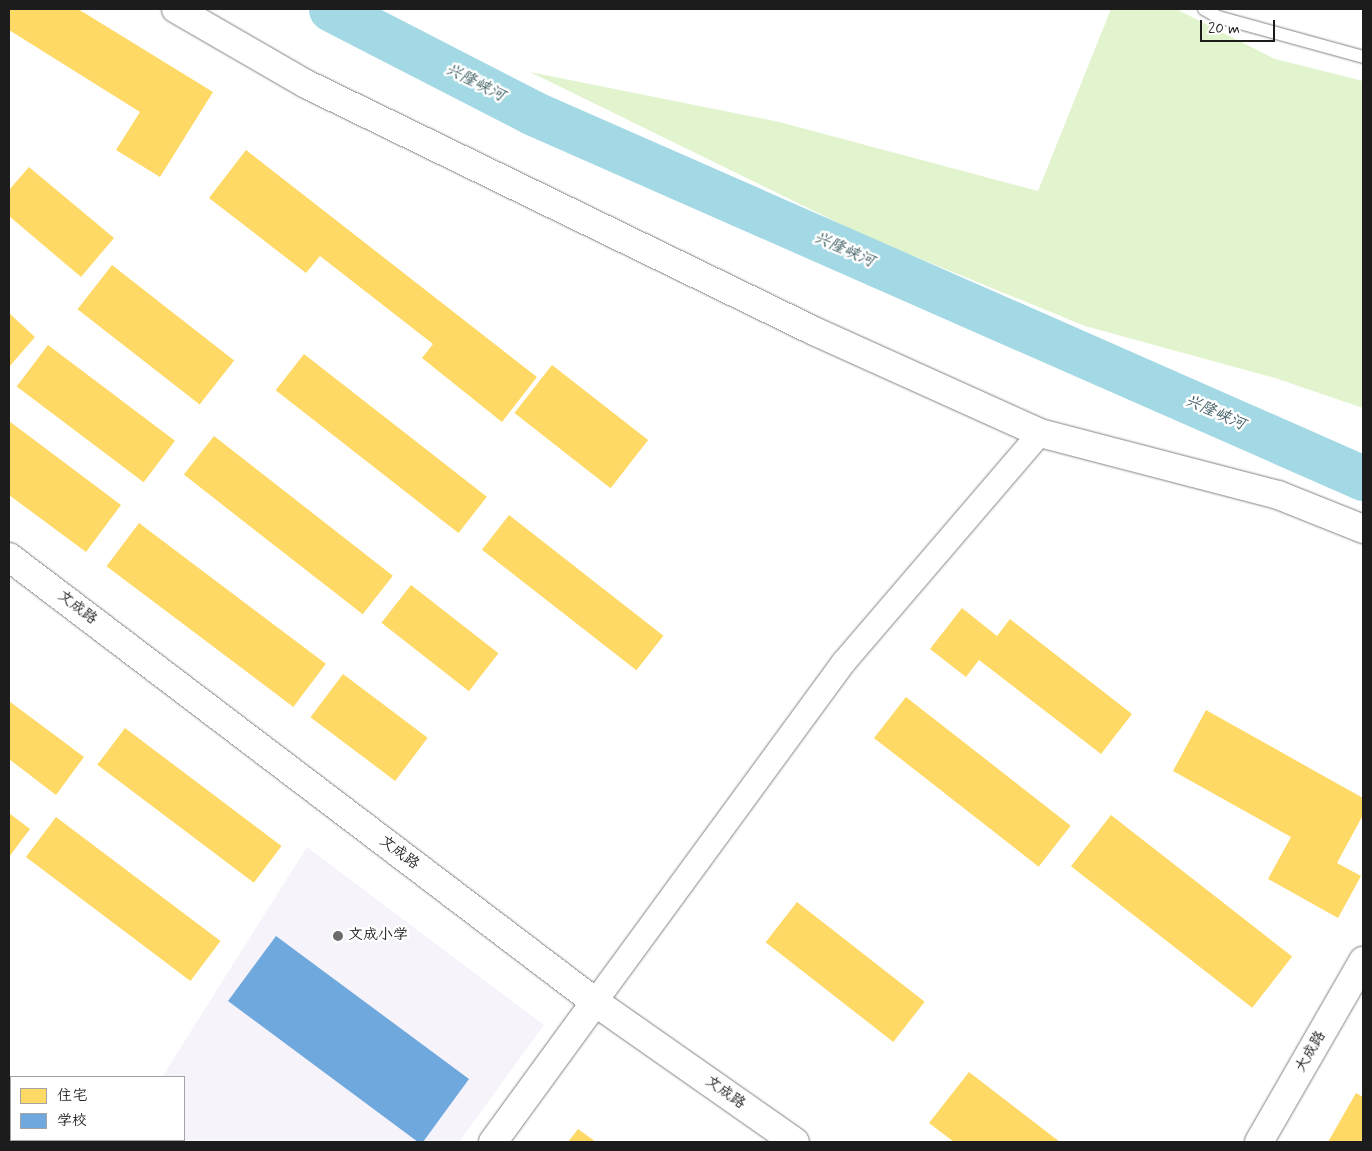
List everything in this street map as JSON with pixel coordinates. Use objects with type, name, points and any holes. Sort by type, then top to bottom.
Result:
[{"type":"street","points":[[176,9],[314,89],[814,331],[1040,433],[1278,495],[1363,530]]},
{"type":"street","points":[[493,1142],[844,662],[1040,433]]},
{"type":"street","name":"文成路","points":[[9,557],[595,1002],[795,1142]]},
{"type":"street","name":"大成路","points":[[1259,1142],[1363,962]]},
{"type":"lane","points":[[1204,9],[1218,16],[1363,57]]},
{"type":"shaded area","name":"文成小学","points":[[307,847],[544,1025],[459,1142],[121,1142],[185,1141],[185,1076],[163,1076]]},
{"type":"green space","points":[[1111,9],[1176,9],[1275,59],[1363,81],[1363,408],[1275,378],[1085,326],[867,237],[530,72],[779,122],[1038,191]]},
{"type":"building: 住宅","points":[[9,9],[78,9],[213,92],[160,177],[116,150],[140,112],[9,30]]},
{"type":"building: 住宅","points":[[246,150],[537,377],[502,422],[422,358],[433,344],[320,256],[306,273],[209,198]]},
{"type":"building: 住宅","points":[[29,167],[114,238],[81,277],[9,216],[9,190]]},
{"type":"building: 住宅","points":[[112,265],[234,360],[200,405],[78,309]]},
{"type":"building: 住宅","points":[[9,313],[35,337],[9,367]]},
{"type":"building: 住宅","points":[[48,345],[175,441],[144,482],[17,387]]},
{"type":"building: 住宅","points":[[304,354],[487,497],[458,533],[276,390]]},
{"type":"building: 住宅","points":[[552,365],[648,440],[611,488],[514,413]]},
{"type":"building: 住宅","points":[[9,421],[121,505],[86,552],[9,495]]},
{"type":"building: 住宅","points":[[214,436],[393,576],[363,614],[184,475]]},
{"type":"building: 住宅","points":[[509,515],[663,636],[636,670],[482,550]]},
{"type":"building: 住宅","points":[[139,523],[326,664],[293,707],[107,566]]},
{"type":"building: 住宅","points":[[411,585],[498,653],[469,691],[381,623]]},
{"type":"building: 住宅","points":[[962,608],[997,636],[1010,619],[1132,714],[1101,754],[979,660],[966,677],[930,649]]},
{"type":"building: 住宅","points":[[343,674],[428,738],[395,781],[311,717]]},
{"type":"building: 住宅","points":[[906,697],[1071,826],[1039,867],[874,738]]},
{"type":"building: 住宅","points":[[9,701],[84,757],[56,795],[9,759]]},
{"type":"building: 住宅","points":[[1206,710],[1363,798],[1363,815],[1337,863],[1361,876],[1338,918],[1268,879],[1291,837],[1173,771]]},
{"type":"building: 住宅","points":[[125,728],[282,846],[254,883],[97,765]]},
{"type":"building: 住宅","points":[[9,813],[30,829],[9,857]]},
{"type":"building: 住宅","points":[[1111,815],[1292,957],[1252,1008],[1071,866]]},
{"type":"building: 住宅","points":[[56,817],[221,941],[190,981],[26,857]]},
{"type":"building: 住宅","points":[[797,902],[925,1002],[893,1042],[766,942]]},
{"type":"building: 住宅","points":[[969,1072],[1060,1142],[954,1142],[929,1123]]},
{"type":"building: 住宅","points":[[1356,1093],[1363,1097],[1363,1142],[1328,1142]]},
{"type":"building: 住宅","points":[[9,1115],[10,1141],[42,1142],[9,1142]]},
{"type":"building: 住宅","points":[[578,1129],[596,1142],[568,1142]]},
{"type":"building: 学校","points":[[276,936],[469,1079],[423,1142],[418,1142],[228,1001]]},
{"type":"waterway","name":"兴隆峡河","points":[[331,9],[533,113],[1363,478]]},
{"type":"place","name":"文成小学","points":[[338,936]]}]
